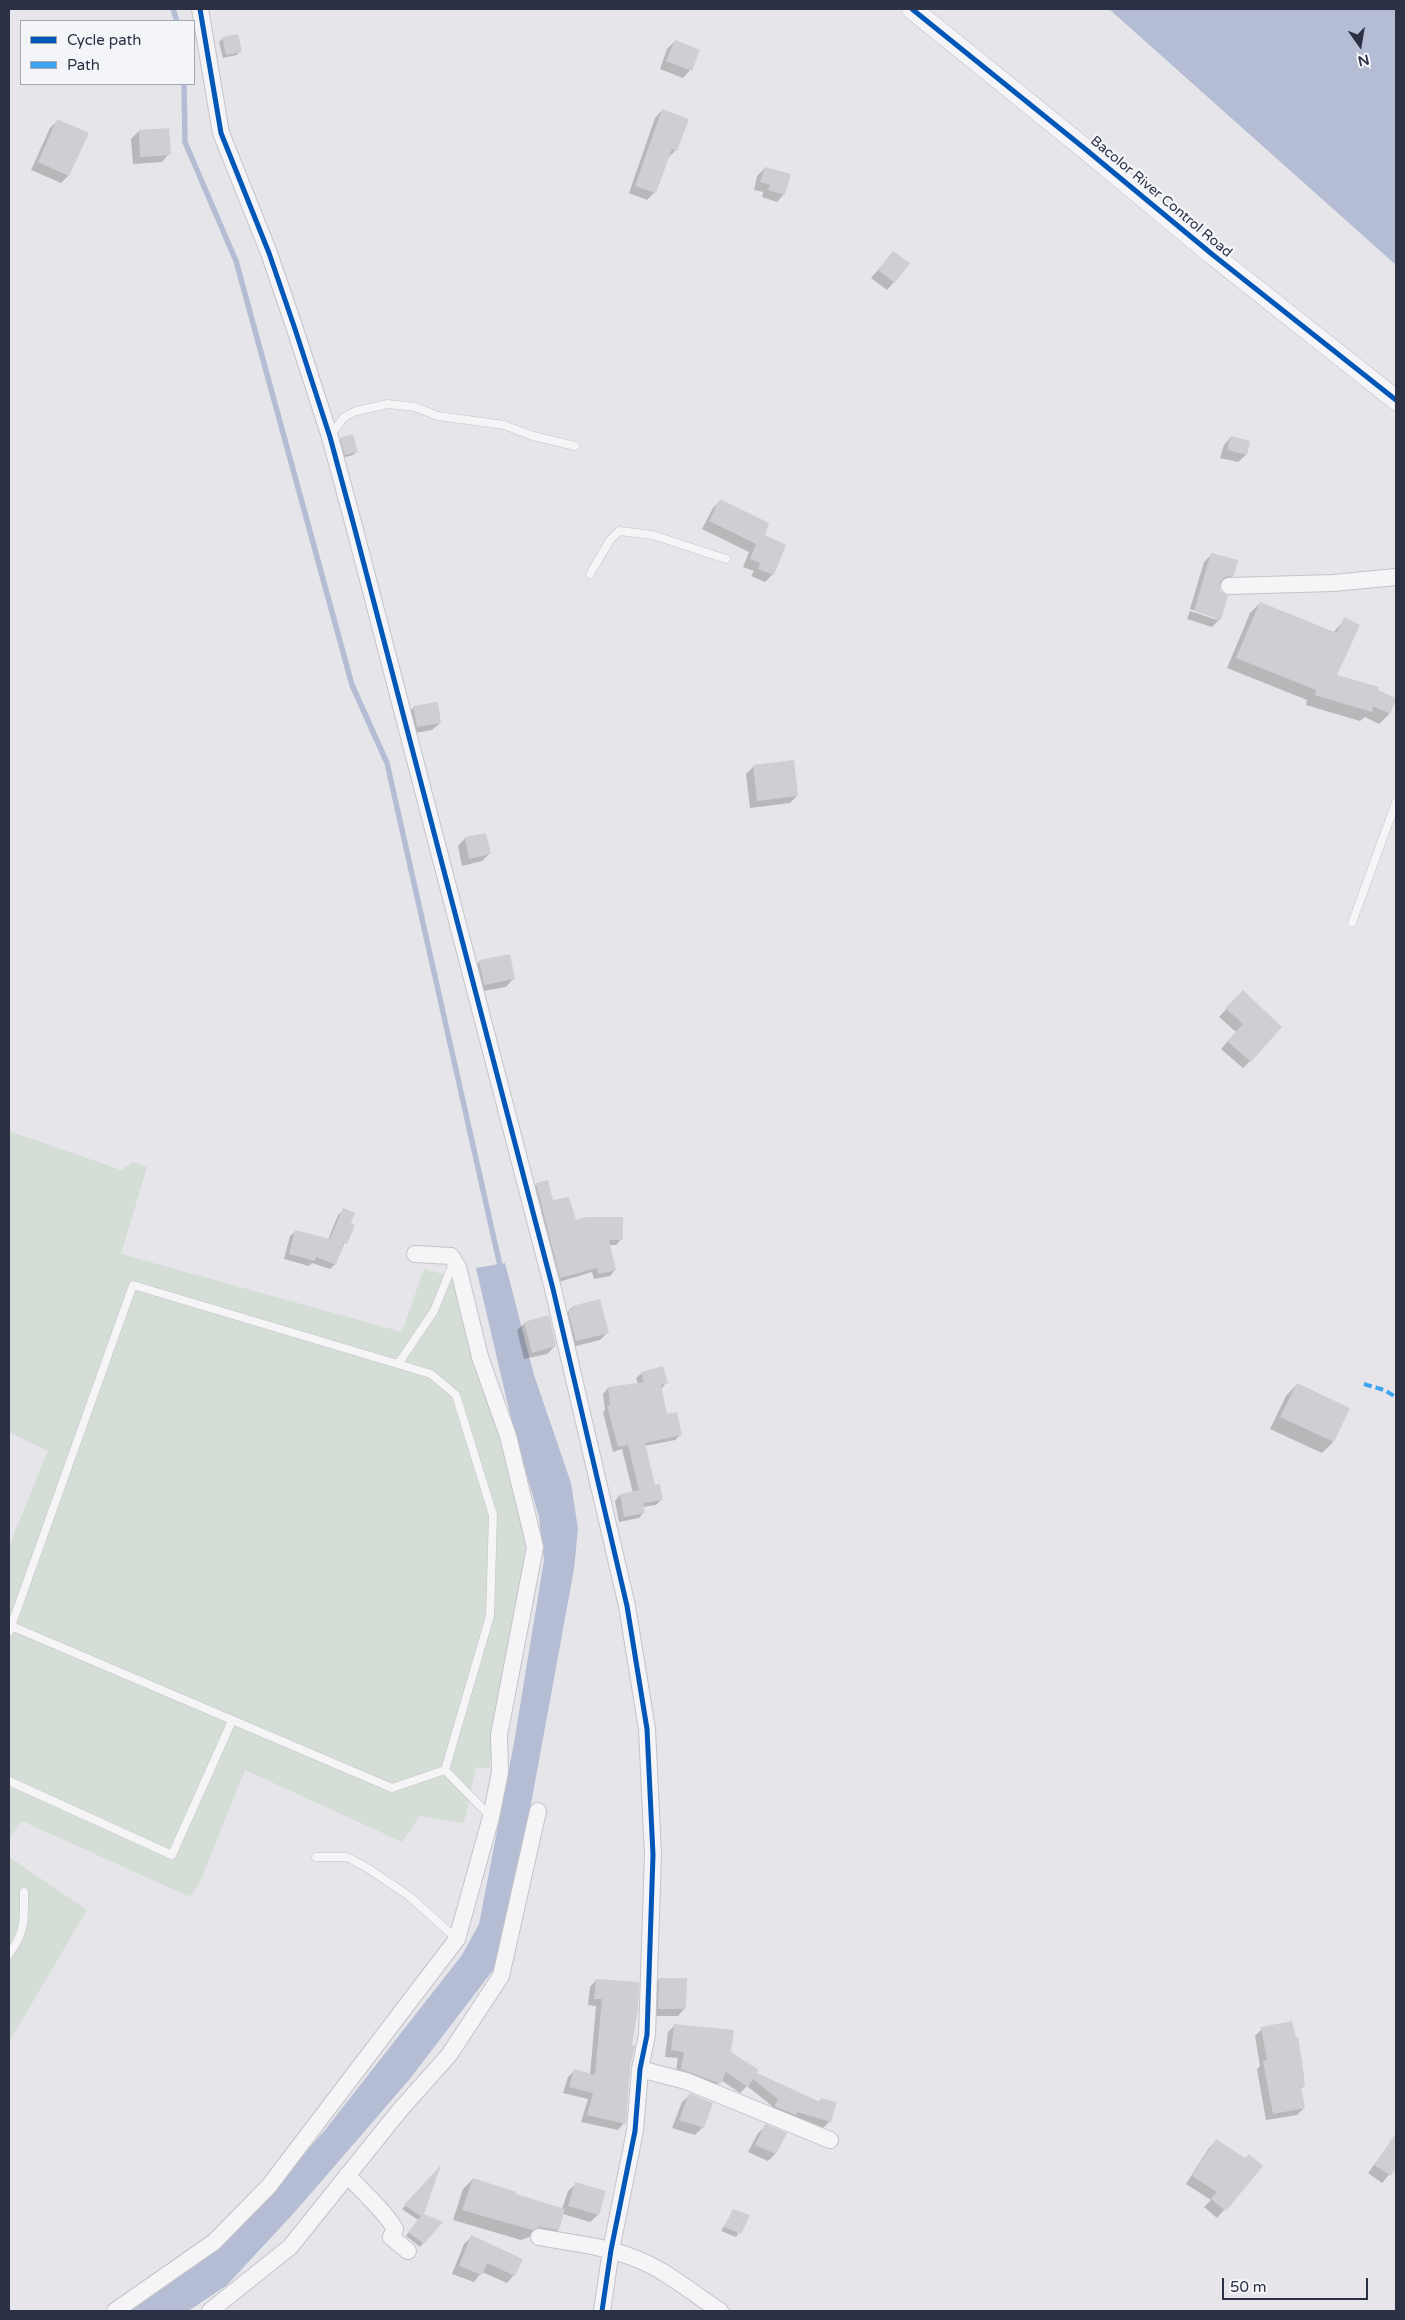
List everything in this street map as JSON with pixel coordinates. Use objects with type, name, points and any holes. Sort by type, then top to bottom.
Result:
[{"type":"street","points":[[200,9],[221,133],[269,253],[330,437],[554,1289],[627,1606],[647,1729],[653,1854],[647,2035],[640,2069],[635,2131],[611,2250],[602,2311]]},
{"type":"street","name":"Bacolor River Control Road","points":[[912,9],[1084,148],[1213,256],[1396,400]]},
{"type":"street","points":[[1229,586],[1334,584],[1396,577]]},
{"type":"street","points":[[115,2311],[214,2242],[269,2186],[457,1939],[491,1817],[500,1772],[499,1735],[535,1547],[508,1436],[480,1357],[458,1267],[451,1256],[415,1254]]},
{"type":"street","points":[[210,2311],[290,2247],[400,2110],[449,2055],[501,1976],[538,1811]]},
{"type":"street","points":[[640,2069],[686,2081],[830,2140]]},
{"type":"street","points":[[347,2175],[376,2207],[388,2216],[395,2229],[391,2237],[408,2251]]},
{"type":"street","points":[[539,2237],[611,2250],[654,2267],[720,2311]]},
{"type":"lane","points":[[330,437],[344,417],[356,411],[388,404],[416,407],[438,416],[504,426],[533,436],[575,446]]},
{"type":"lane","points":[[590,574],[610,540],[619,531],[652,535],[726,559]]},
{"type":"lane","points":[[1352,923],[1396,802]]},
{"type":"lane","points":[[398,1364],[434,1311],[454,1261]]},
{"type":"lane","points":[[133,1285],[431,1374],[456,1395],[493,1515],[490,1616],[445,1770],[392,1788],[10,1628],[133,1285]]},
{"type":"lane","points":[[9,1781],[172,1854],[232,1721]]},
{"type":"lane","points":[[445,1770],[491,1817]]},
{"type":"lane","points":[[316,1858],[347,1857],[369,1868],[409,1896],[457,1939]]},
{"type":"lane","points":[[9,1954],[19,1941],[24,1924],[24,1892]]},
{"type":"shaded area","points":[[9,1131],[121,1170],[133,1162],[147,1167],[121,1254],[402,1332],[424,1269],[454,1277],[517,1492],[527,1556],[489,1769],[476,1767],[464,1823],[420,1816],[402,1842],[245,1770],[200,1882],[190,1897],[22,1821],[9,1839],[9,1546],[48,1451],[9,1432]]},
{"type":"shaded area","points":[[9,1857],[87,1910],[9,2042]]},
{"type":"water","points":[[1109,9],[1396,9],[1396,265]]},
{"type":"water","points":[[505,1263],[534,1375],[571,1483],[578,1529],[574,1569],[525,1837],[497,1965],[409,2080],[293,2214],[226,2286],[188,2311],[127,2311],[266,2197],[325,2130],[462,1955],[479,1924],[514,1743],[544,1560],[539,1517],[513,1427],[476,1268]]},
{"type":"building","points":[[238,34],[242,52],[226,55],[222,37]]},
{"type":"building","points":[[675,40],[700,50],[692,71],[666,61]]},
{"type":"building","points":[[662,109],[689,119],[677,151],[672,149],[656,193],[635,186]]},
{"type":"building","points":[[57,119],[89,133],[69,176],[38,162]]},
{"type":"building","points":[[169,128],[171,155],[140,157],[139,130]]},
{"type":"building","points":[[765,167],[791,174],[785,195],[768,190],[770,185],[760,182]]},
{"type":"building","points":[[893,251],[910,263],[895,283],[878,270]]},
{"type":"building","points":[[353,434],[358,452],[345,455],[340,438]]},
{"type":"building","points":[[1231,436],[1250,441],[1247,455],[1227,450]]},
{"type":"building","points":[[720,499],[769,523],[765,535],[786,545],[774,575],[758,569],[760,563],[750,559],[756,544],[709,521]]},
{"type":"building","points":[[1211,553],[1238,560],[1234,576],[1224,577],[1220,582],[1220,591],[1228,596],[1221,620],[1194,611]]},
{"type":"building","points":[[1260,602],[1337,633],[1344,617],[1360,625],[1337,675],[1379,687],[1378,690],[1396,698],[1390,714],[1373,706],[1372,712],[1315,695],[1316,690],[1236,658]]},
{"type":"building","points":[[438,702],[441,723],[417,727],[413,706]]},
{"type":"building","points":[[794,760],[798,796],[757,801],[753,765]]},
{"type":"building","points":[[486,833],[491,854],[469,859],[465,837]]},
{"type":"building","points":[[510,954],[515,979],[484,985],[479,960]]},
{"type":"building","points":[[1243,990],[1282,1027],[1251,1062],[1227,1041],[1243,1024],[1225,1008]]},
{"type":"building","points":[[548,1180],[553,1200],[569,1197],[576,1220],[585,1217],[623,1217],[623,1240],[609,1240],[616,1270],[599,1274],[597,1268],[560,1278],[536,1183]]},
{"type":"building","points":[[343,1208],[355,1213],[351,1223],[355,1225],[347,1244],[344,1243],[336,1265],[316,1257],[315,1261],[289,1254],[295,1230],[330,1239]]},
{"type":"building","points":[[600,1299],[609,1333],[576,1341],[568,1310],[572,1309],[572,1306]]},
{"type":"building","points":[[549,1315],[556,1346],[532,1353],[524,1322]]},
{"type":"building","points":[[663,1366],[668,1383],[661,1385],[667,1414],[677,1412],[682,1435],[645,1443],[655,1485],[660,1484],[663,1500],[643,1503],[645,1513],[624,1517],[620,1494],[639,1490],[628,1445],[618,1447],[607,1406],[610,1405],[608,1387],[644,1382],[641,1372]]},
{"type":"building","points":[[1297,1383],[1350,1408],[1334,1442],[1280,1417]]},
{"type":"building","points":[[659,1978],[687,1978],[686,2009],[658,2009]]},
{"type":"building","points":[[596,1979],[639,1982],[638,2009],[632,2045],[635,2045],[630,2068],[626,2124],[587,2115],[593,2093],[569,2087],[574,2069],[595,2075],[602,1999],[594,1999]]},
{"type":"building","points":[[1292,2021],[1296,2038],[1298,2037],[1303,2068],[1305,2086],[1301,2087],[1305,2108],[1273,2114],[1263,2061],[1267,2060],[1261,2027]]},
{"type":"building","points":[[674,2024],[734,2030],[731,2052],[759,2070],[757,2073],[820,2102],[821,2098],[837,2102],[831,2122],[797,2112],[796,2115],[774,2106],[778,2099],[753,2079],[748,2087],[726,2072],[721,2084],[681,2069],[684,2052],[671,2050]]},
{"type":"building","points":[[689,2093],[713,2103],[704,2128],[679,2120]]},
{"type":"building","points":[[765,2124],[787,2133],[776,2154],[755,2145]]},
{"type":"building","points":[[1396,2133],[1396,2168],[1391,2176],[1374,2165]]},
{"type":"building","points":[[1216,2139],[1245,2158],[1249,2154],[1263,2166],[1226,2211],[1211,2199],[1217,2192],[1192,2176]]},
{"type":"building","points":[[441,2165],[424,2214],[443,2222],[424,2244],[408,2232],[421,2216],[404,2205]]},
{"type":"building","points":[[473,2178],[565,2209],[559,2230],[540,2227],[532,2230],[462,2210]]},
{"type":"building","points":[[575,2182],[606,2191],[599,2215],[568,2206]]},
{"type":"building","points":[[733,2209],[750,2215],[741,2234],[724,2227]]},
{"type":"building","points":[[471,2235],[523,2259],[515,2276],[487,2263],[482,2275],[459,2266]]},
{"type":"waterway","points":[[173,9],[177,20]]},
{"type":"waterway","points":[[184,85],[185,142],[236,261],[352,685],[387,763],[501,1270]]},
{"type":"marked path","points":[[1364,1384],[1384,1390],[1396,1397]]},
{"type":"cycle path","points":[[200,9],[221,133],[269,253],[295,329],[330,437],[354,526],[553,1289],[627,1606],[647,1729],[653,1855],[647,2035],[640,2069],[635,2131],[611,2250],[602,2311]]},
{"type":"cycle path","points":[[912,9],[1213,255],[1396,400]]}]
